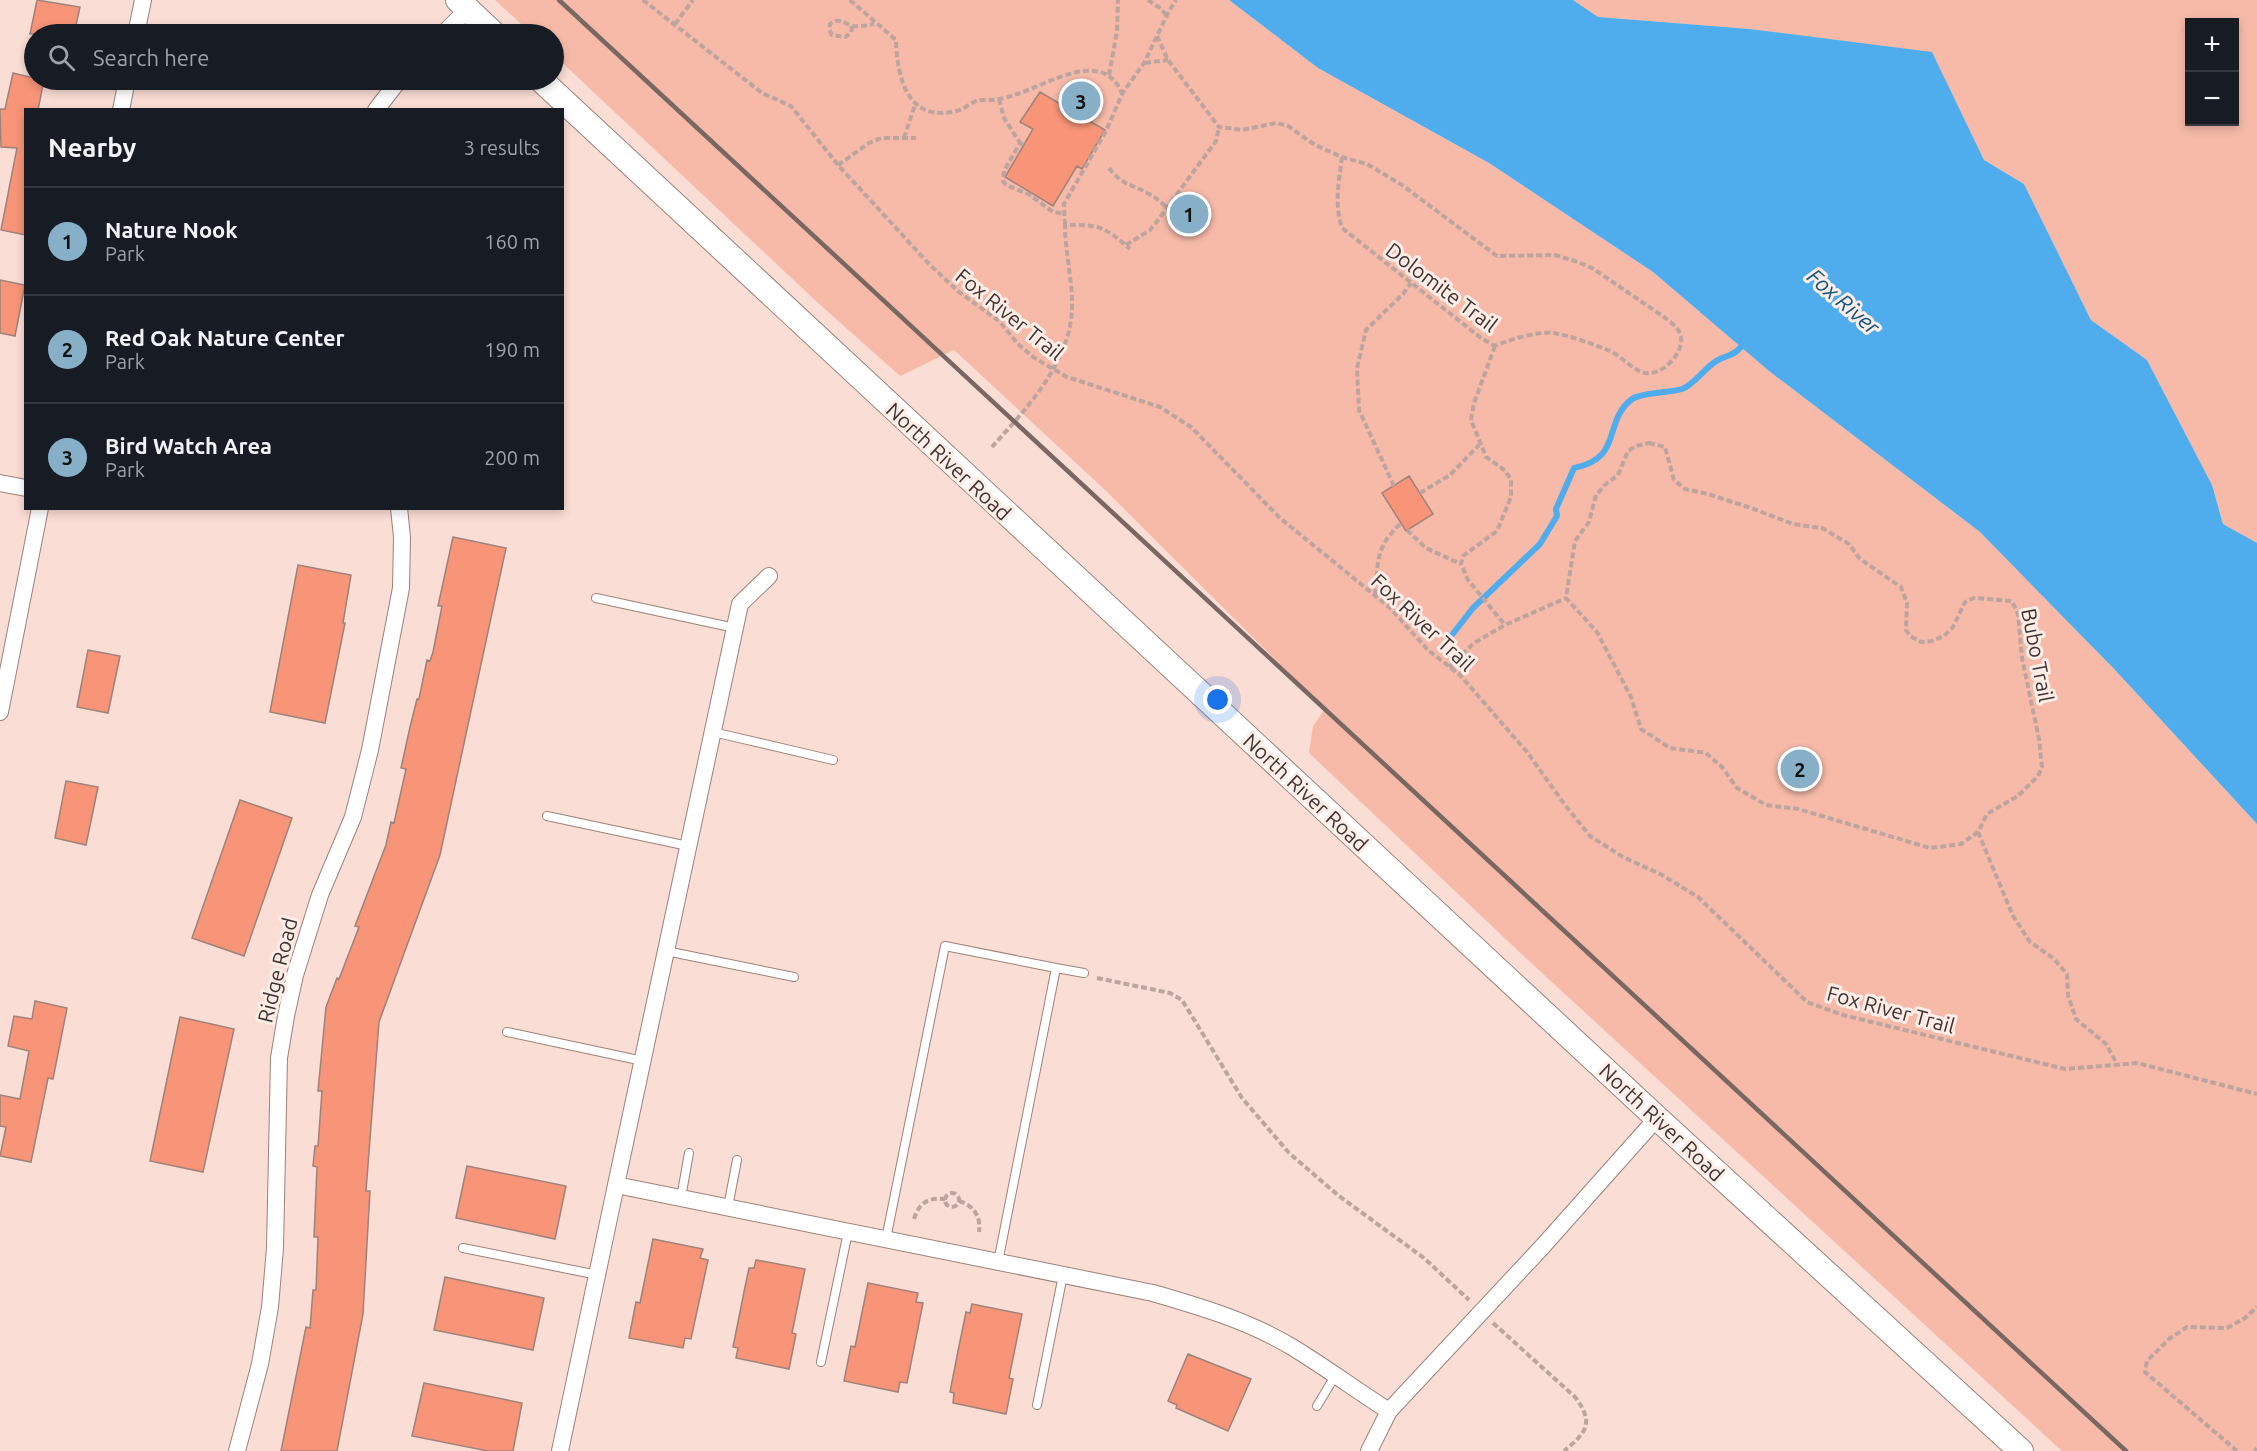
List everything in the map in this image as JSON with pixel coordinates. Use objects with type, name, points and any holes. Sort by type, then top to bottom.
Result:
[{"type":"main road","points":[[463,5],[483,24]]},
{"type":"main road","name":"North River Road","points":[[552,90],[1657,1118],[2021,1451]]},
{"type":"street","points":[[138,24],[144,0]]},
{"type":"street","points":[[450,24],[463,5]]},
{"type":"street","points":[[121,108],[125,90]]},
{"type":"street","points":[[378,108],[391,90]]},
{"type":"street","points":[[0,483],[24,488]]},
{"type":"street","points":[[0,712],[40,510]]},
{"type":"street","name":"Ridge Road","points":[[237,1451],[260,1364],[270,1306],[275,1248],[279,1058],[286,1016],[295,975],[320,895],[352,817],[370,750],[401,588],[402,537],[399,510]]},
{"type":"street","points":[[560,1451],[740,603],[769,576]]},
{"type":"street","points":[[1369,1451],[1389,1411],[1543,1246],[1657,1118]]},
{"type":"street","points":[[616,1185],[1153,1293],[1204,1308],[1251,1326],[1291,1346],[1389,1411]]},
{"type":"lane","points":[[596,598],[735,628]]},
{"type":"lane","points":[[713,732],[833,760]]},
{"type":"lane","points":[[547,816],[688,846]]},
{"type":"lane","points":[[886,1239],[945,946],[1084,973]]},
{"type":"lane","points":[[666,951],[794,977]]},
{"type":"lane","points":[[998,1262],[1056,968]]},
{"type":"lane","points":[[507,1032],[643,1061]]},
{"type":"lane","points":[[681,1198],[689,1153]]},
{"type":"lane","points":[[728,1207],[737,1160]]},
{"type":"lane","points":[[821,1362],[848,1232]]},
{"type":"lane","points":[[463,1248],[598,1275]]},
{"type":"lane","points":[[1037,1405],[1063,1275]]},
{"type":"lane","points":[[1317,1406],[1335,1376]]},
{"type":"path","name":"Fox River Trail","points":[[643,0],[762,93],[791,106],[838,165],[944,279],[999,321],[1018,344],[1052,370],[1160,407],[1191,427],[1280,518],[1389,607],[1428,650],[1460,675],[1527,752],[1565,806],[1590,836],[1623,858],[1662,875],[1698,897],[1807,1002],[1843,1015],[2066,1069],[2137,1063],[2257,1094]]},
{"type":"path","points":[[675,24],[693,0]]},
{"type":"path","points":[[850,0],[874,24],[896,40],[899,77],[915,105],[929,111],[944,113],[958,111],[978,100],[999,99],[1036,88],[1080,70],[1109,75],[1118,83],[1122,94]]},
{"type":"path","points":[[1109,75],[1117,31],[1118,0]]},
{"type":"path","points":[[1148,0],[1168,13]]},
{"type":"path","points":[[992,447],[1028,405],[1052,370],[1064,345],[1071,317],[1064,204],[1106,131],[1122,94],[1144,63],[1176,0]]},
{"type":"path","points":[[852,26],[851,33],[845,37],[832,35],[829,29],[830,24],[834,21],[841,20],[852,26],[874,24]]},
{"type":"path","points":[[1157,36],[1168,60],[1220,127],[1242,130],[1276,123],[1297,131],[1315,145],[1342,157]]},
{"type":"path","points":[[1144,63],[1168,60]]},
{"type":"path","points":[[999,99],[1004,118],[1022,145],[1004,171],[1003,181],[1006,185],[1028,194],[1053,212],[1066,214]]},
{"type":"path","points":[[904,138],[915,105]]},
{"type":"path","points":[[1126,245],[1150,230],[1215,141],[1220,127]]},
{"type":"path","points":[[838,165],[869,143],[881,138],[916,138]]},
{"type":"path","name":"Dolomite Trail","points":[[1342,157],[1367,164],[1402,185],[1497,256],[1555,255],[1592,268],[1675,326],[1681,338],[1679,350],[1663,368],[1646,373],[1610,351],[1553,333],[1507,340],[1495,346],[1481,338],[1342,228],[1338,216],[1337,197],[1342,157]]},
{"type":"path","points":[[1109,168],[1120,181],[1128,186],[1151,194],[1174,216]]},
{"type":"path","points":[[1071,176],[1078,180]]},
{"type":"path","points":[[1065,225],[1097,226],[1113,231],[1130,249]]},
{"type":"path","points":[[1394,486],[1359,410],[1357,368],[1366,330],[1403,294],[1411,283]]},
{"type":"path","points":[[1495,346],[1474,403],[1471,420],[1479,445],[1486,457],[1503,469],[1510,479],[1511,496],[1497,531],[1463,556],[1461,564],[1468,580],[1505,625]]},
{"type":"path","name":"Bubo Trail","points":[[1649,443],[1665,447],[1674,480],[1685,489],[1751,508],[1793,524],[1822,528],[1849,544],[1860,559],[1901,587],[1907,603],[1906,630],[1910,636],[1921,642],[1932,641],[1944,636],[1953,627],[1965,602],[1974,598],[2012,601],[2018,614],[2022,658],[2039,739],[2042,767],[2038,776],[2018,796],[1987,814],[1977,832],[1960,844],[1930,848],[1798,809],[1766,805],[1737,788],[1722,767],[1706,753],[1670,748],[1641,729],[1631,697],[1597,632],[1566,598],[1575,541],[1589,522],[1596,495],[1607,483],[1618,476],[1628,452],[1636,446],[1649,443]]},
{"type":"path","points":[[1420,494],[1450,476],[1479,445]]},
{"type":"path","points":[[1375,596],[1378,555],[1381,546],[1387,536],[1401,523]]},
{"type":"path","points":[[1407,530],[1426,548],[1461,564]]},
{"type":"path","points":[[1449,667],[1474,644],[1505,625],[1566,598]]},
{"type":"path","points":[[1977,832],[2013,916],[2030,942],[2053,958],[2067,974],[2068,995],[2076,1019],[2106,1044],[2117,1064]]},
{"type":"path","points":[[1084,973],[1091,977],[1170,993],[1182,1000],[1242,1098],[1289,1153],[1339,1196],[1424,1258],[1470,1301]]},
{"type":"path","points":[[914,1219],[924,1202],[945,1198],[954,1193],[958,1202]]},
{"type":"path","points":[[945,1198],[946,1205],[950,1207],[955,1206],[958,1202]]},
{"type":"path","points":[[958,1202],[976,1211],[980,1224],[979,1232]]},
{"type":"path","points":[[2237,1451],[2145,1372],[2146,1361],[2169,1339],[2187,1327],[2227,1328],[2245,1318],[2257,1307]]},
{"type":"path","points":[[1492,1322],[1561,1384],[1584,1410],[1586,1420],[1584,1432],[1564,1451]]},
{"type":"shaded area","points":[[495,0],[1229,0],[1318,68],[1489,163],[1653,272],[1769,371],[1980,532],[2116,671],[2257,824],[2257,1451],[2062,1451],[1529,961],[1309,753],[1313,726],[1325,709],[1103,488],[954,350],[900,376],[817,302],[564,64],[564,24],[521,24]]},
{"type":"shaded area","points":[[1573,0],[2257,0],[2257,543],[2223,524],[2212,485],[2147,360],[2091,320],[2024,184],[1984,160],[1932,53],[1750,29],[1598,17]]},
{"type":"water","name":"Fox River","points":[[1229,0],[1573,0],[1598,17],[1750,29],[1932,52],[1984,160],[2024,184],[2091,320],[2147,360],[2212,485],[2223,524],[2257,543],[2257,824],[2116,671],[1980,532],[1769,371],[1653,272],[1489,163],[1318,68]]},
{"type":"building","points":[[37,0],[80,7],[76,24],[32,24]]},
{"type":"building","points":[[13,73],[24,76],[24,90],[42,90],[38,108],[24,108],[24,235],[1,230],[17,148],[1,147],[0,109],[5,109]]},
{"type":"building","points":[[1040,92],[1105,130],[1082,169],[1077,166],[1053,206],[1005,177],[1033,129],[1020,122]]},
{"type":"building","points":[[0,280],[24,285],[15,336],[0,333]]},
{"type":"building","points":[[1409,476],[1433,514],[1406,531],[1382,493]]},
{"type":"building","points":[[453,537],[506,548],[440,855],[379,1022],[366,1191],[370,1191],[363,1314],[337,1451],[281,1451],[306,1327],[310,1328],[313,1290],[316,1290],[318,1237],[314,1237],[317,1167],[313,1166],[315,1146],[318,1146],[322,1091],[318,1091],[326,1007],[359,927],[355,926],[386,845],[391,822],[394,823],[406,769],[401,768],[427,660],[430,661],[433,652],[442,606],[438,606]]},
{"type":"building","points":[[298,565],[351,575],[343,623],[345,623],[325,723],[270,712]]},
{"type":"building","points":[[88,650],[120,656],[108,713],[77,707]]},
{"type":"building","points":[[66,781],[98,787],[86,845],[55,838]]},
{"type":"building","points":[[240,800],[292,818],[244,956],[192,938]]},
{"type":"building","points":[[35,1001],[67,1008],[53,1079],[48,1078],[31,1162],[0,1156],[6,1127],[0,1126],[0,1095],[20,1099],[29,1051],[8,1046],[14,1016],[32,1019]]},
{"type":"building","points":[[180,1017],[234,1029],[203,1172],[150,1161]]},
{"type":"building","points":[[467,1166],[566,1186],[555,1239],[456,1218]]},
{"type":"building","points":[[653,1239],[703,1249],[700,1258],[708,1260],[691,1339],[685,1338],[683,1348],[629,1338],[636,1302],[640,1303]]},
{"type":"building","points":[[756,1260],[805,1269],[792,1333],[796,1334],[789,1369],[736,1358],[738,1348],[733,1347],[745,1287],[749,1268],[754,1268]]},
{"type":"building","points":[[445,1277],[544,1298],[533,1350],[434,1330]]},
{"type":"building","points":[[868,1283],[918,1293],[916,1302],[923,1303],[907,1383],[900,1382],[898,1392],[844,1381],[851,1346],[855,1347]]},
{"type":"building","points":[[972,1304],[1022,1314],[1009,1378],[1013,1379],[1006,1414],[953,1403],[954,1393],[950,1392],[966,1312],[970,1313]]},
{"type":"building","points":[[1188,1354],[1251,1379],[1228,1431],[1176,1408],[1177,1405],[1168,1401]]},
{"type":"building","points":[[424,1383],[522,1403],[513,1451],[488,1451],[412,1436]]},
{"type":"waterway","points":[[1441,649],[1473,608],[1540,544],[1557,516],[1556,509],[1574,468],[1590,463],[1600,456],[1606,448],[1623,408],[1632,399],[1643,395],[1682,389],[1713,363],[1733,354],[1741,347]]},
{"type":"railway","points":[[559,0],[2126,1451]]},
{"type":"place","name":"Bird Watch Area","points":[[1081,101]]},
{"type":"place","name":"Nature Nook","points":[[1189,214]]},
{"type":"place","name":"Red Oak Nature Center","points":[[1800,769]]}]
